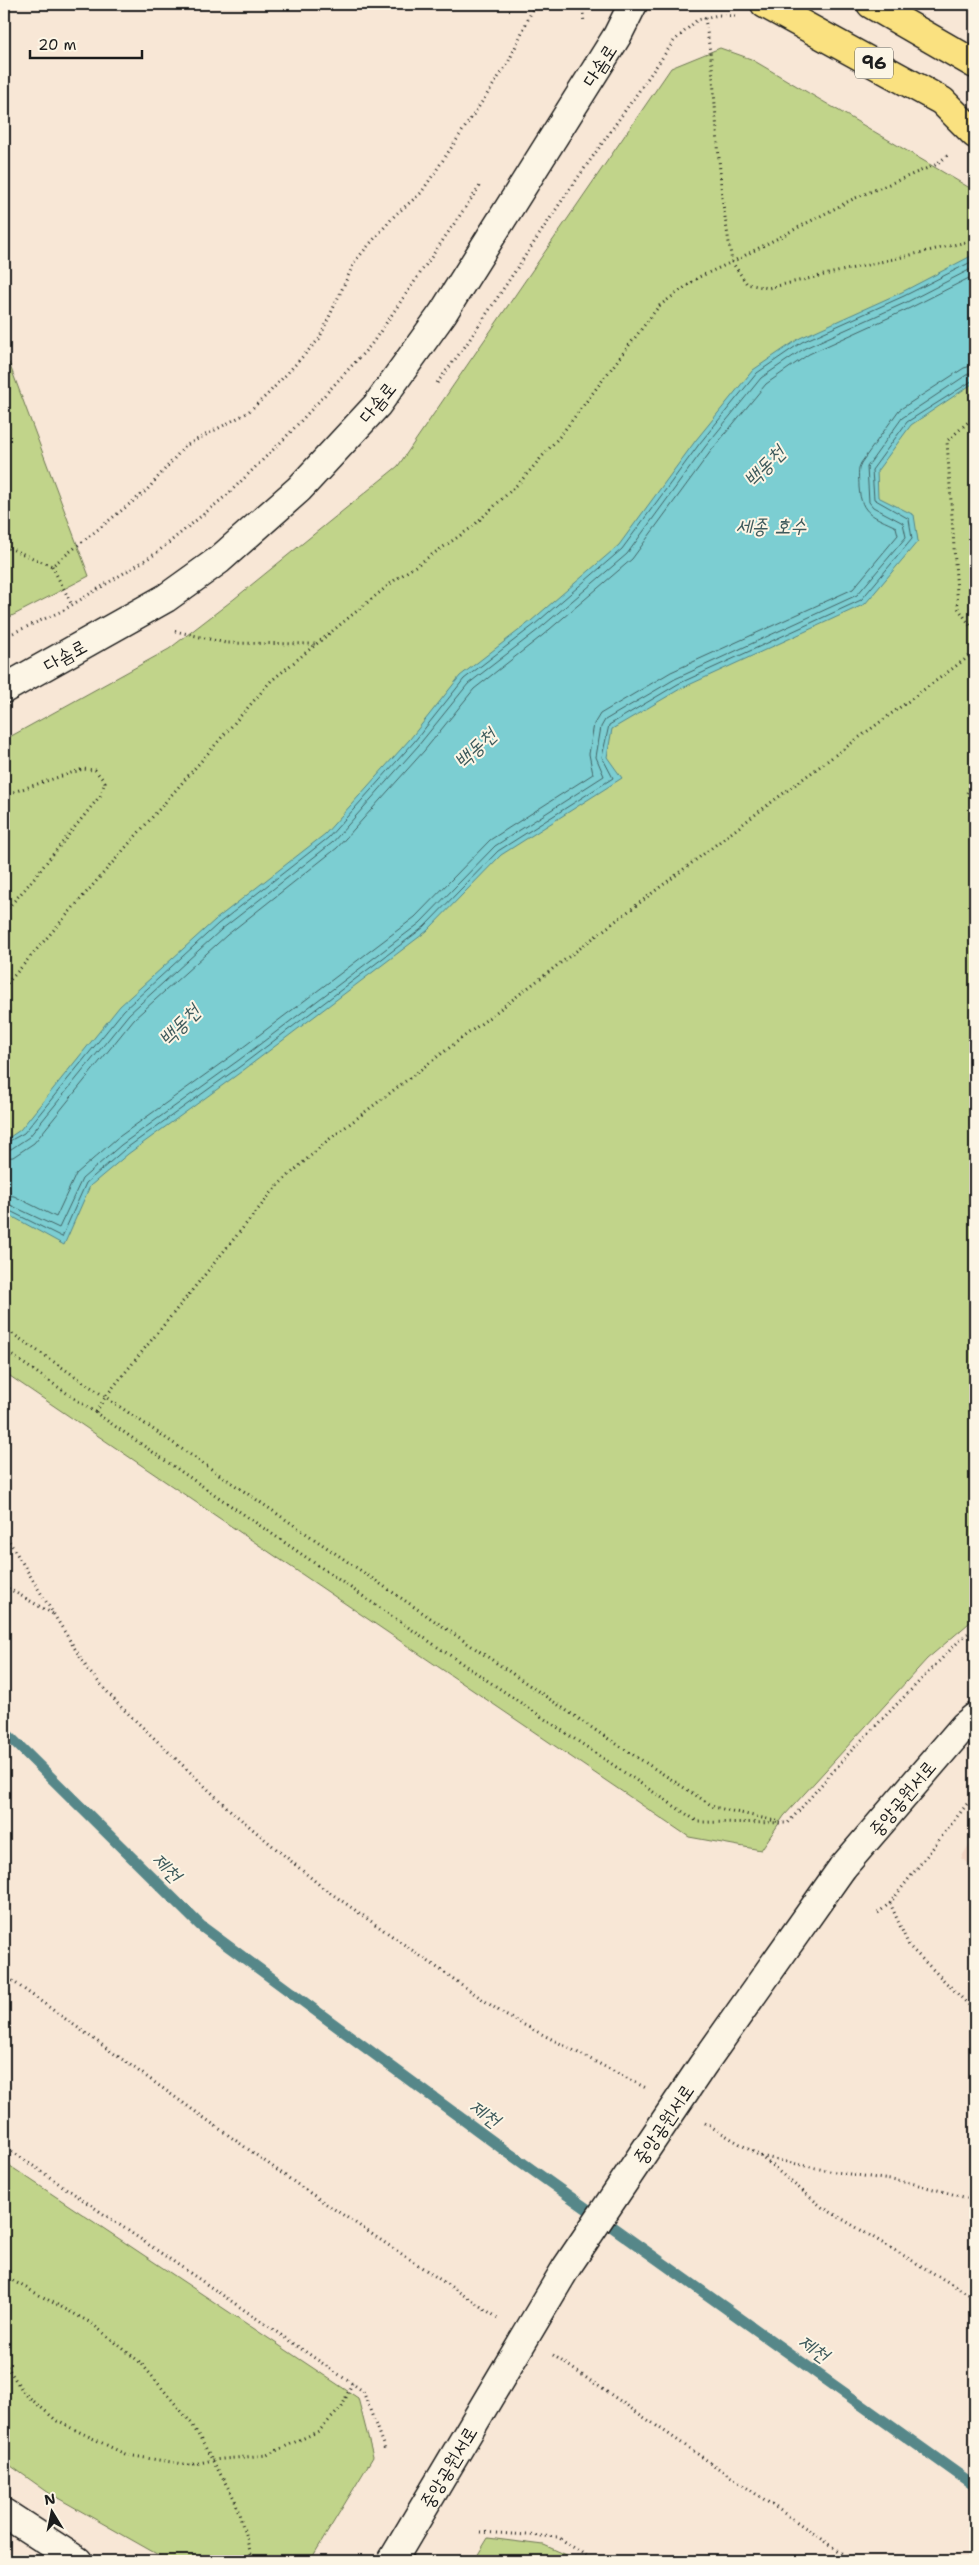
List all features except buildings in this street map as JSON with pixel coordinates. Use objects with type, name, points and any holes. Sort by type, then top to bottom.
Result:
[{"type":"main road","name":"96","points":[[871,4],[975,64]]},
{"type":"main road","name":"96","points":[[754,10],[942,101],[975,134]]},
{"type":"street","name":"다솜로","points":[[4,689],[161,601],[219,560],[299,489],[377,405],[443,313],[617,36],[633,4]]},
{"type":"street","name":"중앙공원서로","points":[[392,2561],[566,2268],[702,2066],[842,1868],[964,1726],[975,1717]]},
{"type":"street","points":[[4,2513],[78,2561]]},
{"type":"path","points":[[52,566],[146,491],[185,446],[247,413],[267,395],[319,340],[355,261],[395,215],[421,193],[508,63],[536,4]]},
{"type":"path","points":[[582,4],[584,28]]},
{"type":"path","points":[[431,391],[466,345],[563,199],[674,41],[697,20],[754,10]]},
{"type":"path","points":[[705,18],[712,65],[722,198],[732,262],[747,284],[768,288],[975,240]]},
{"type":"path","points":[[4,987],[270,681],[395,580],[472,528],[520,482],[560,436],[659,306],[699,277],[732,262],[853,199],[934,165],[954,150]]},
{"type":"path","points":[[4,637],[72,605],[155,554],[227,495],[285,438],[371,345],[482,183]]},
{"type":"path","points":[[975,416],[946,441],[958,608],[975,632]]},
{"type":"path","points":[[4,546],[52,566],[72,605]]},
{"type":"path","points":[[166,636],[182,626]]},
{"type":"path","points":[[175,631],[226,643],[316,644]]},
{"type":"path","points":[[96,1412],[106,1396],[277,1186],[327,1141],[778,798],[975,652]]},
{"type":"path","points":[[4,795],[83,769],[95,770],[106,782],[100,796],[25,890],[4,912]]},
{"type":"path","points":[[967,793],[975,776]]},
{"type":"path","points":[[4,1328],[601,1734],[714,1807],[788,1823]]},
{"type":"path","points":[[4,1350],[399,1622],[698,1822],[788,1823],[850,1752],[962,1638],[975,1628]]},
{"type":"path","points":[[4,1533],[88,1670],[118,1704],[231,1811],[322,1887],[505,2014],[652,2091]]},
{"type":"path","points":[[4,1586],[54,1615]]},
{"type":"path","points":[[878,1913],[890,1903],[967,1804],[975,1797]]},
{"type":"path","points":[[890,1903],[908,1946],[975,2011]]},
{"type":"path","points":[[4,1974],[301,2187],[499,2319]]},
{"type":"path","points":[[702,2121],[760,2156],[822,2207],[975,2298]]},
{"type":"path","points":[[4,2146],[352,2383],[362,2391],[385,2450]]},
{"type":"path","points":[[760,2156],[829,2171],[911,2183],[975,2200]]},
{"type":"path","points":[[4,2276],[91,2323],[141,2363],[192,2424],[213,2460],[235,2500],[253,2561]]},
{"type":"path","points":[[549,2352],[656,2423],[854,2561]]},
{"type":"path","points":[[4,2362],[24,2394],[57,2421],[127,2455],[190,2465],[213,2460],[267,2456],[319,2431],[342,2408],[352,2383]]},
{"type":"path","points":[[481,2532],[558,2537],[594,2561]]},
{"type":"shaded area","points":[[975,1835],[975,1868],[961,1858]]},
{"type":"green space","points":[[720,48],[751,59],[975,191],[975,1618],[927,1659],[784,1816],[761,1850],[689,1837],[4,1372],[4,740],[169,649],[234,599],[398,466],[671,68]]},
{"type":"green space","points":[[4,359],[9,363],[89,576],[4,620]]},
{"type":"green space","points":[[4,2162],[358,2398],[373,2457],[310,2561],[169,2561],[49,2493],[4,2461]]},
{"type":"green space","points":[[488,2538],[544,2545],[580,2561],[474,2561]]},
{"type":"water","name":"세종 호수","points":[[975,254],[975,382],[911,425],[877,471],[878,497],[914,515],[918,541],[865,604],[680,689],[612,729],[607,757],[622,778],[501,855],[427,931],[245,1069],[128,1154],[90,1186],[64,1245],[4,1212],[4,1141],[20,1130],[120,1006],[215,920],[325,834],[410,739],[460,676],[531,621],[619,545],[696,440],[753,370],[800,338],[902,292]]},
{"type":"waterway","name":"제천","points":[[4,1731],[201,1926],[503,2149],[975,2486]]},
{"type":"water label","name":"백동천","points":[[764,466]]},
{"type":"water label","name":"백동천","points":[[475,748]]},
{"type":"water label","name":"백동천","points":[[179,1025]]}]
